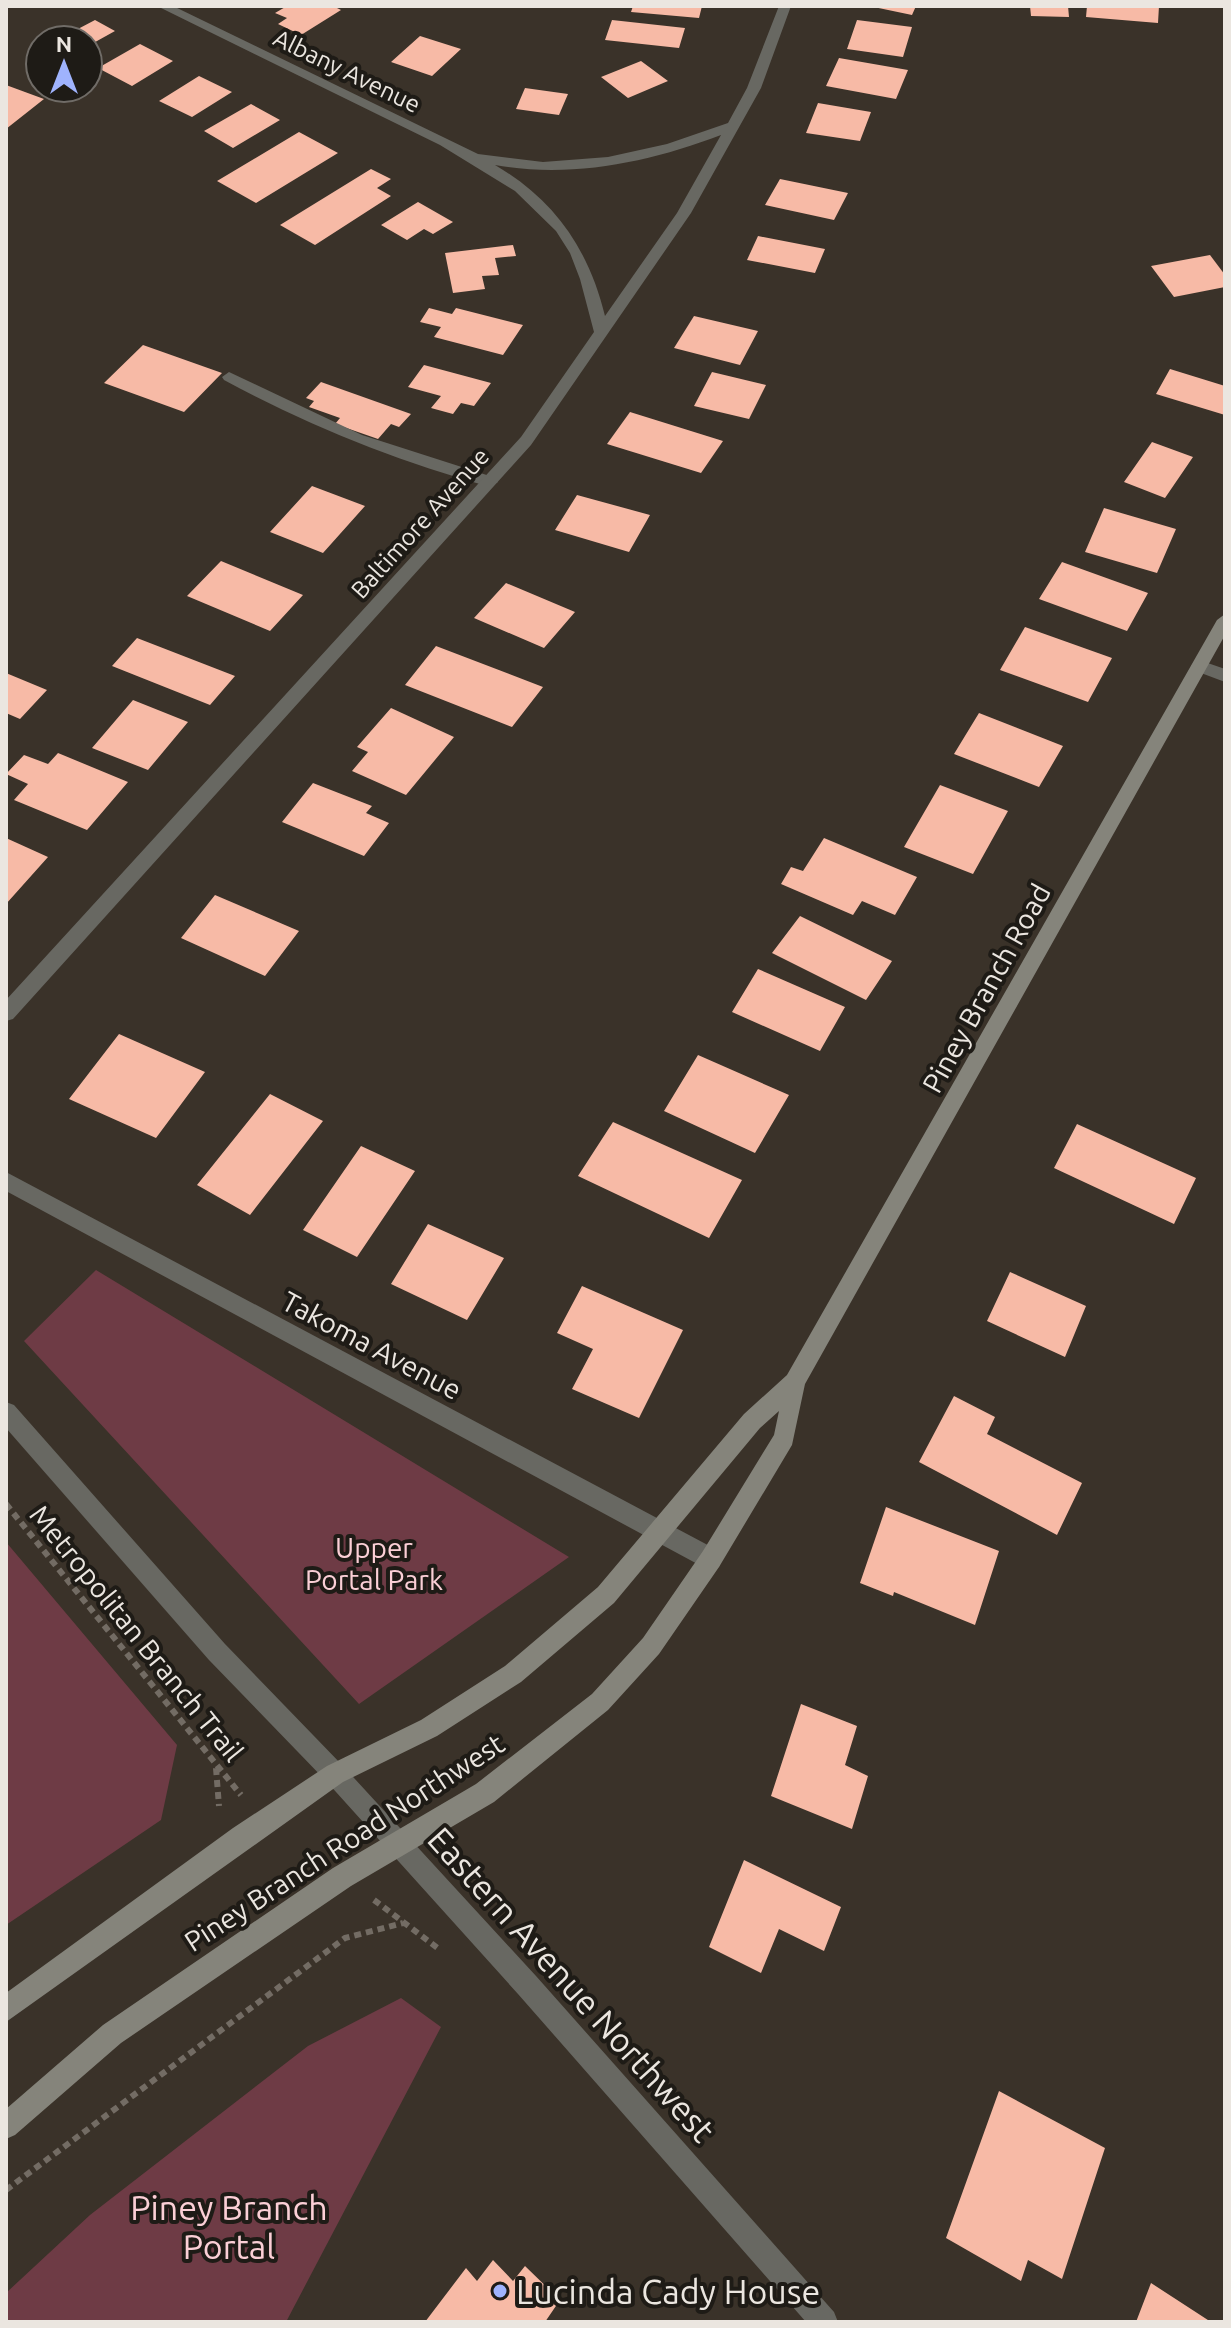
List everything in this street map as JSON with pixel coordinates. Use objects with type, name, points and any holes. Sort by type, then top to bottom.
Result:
[{"type":"main road","name":"Piney Branch Road","points":[[795,1382],[1225,620]]},
{"type":"main road","name":"Piney Branch Road Northwest","points":[[6,2009],[242,1837],[335,1774],[429,1728],[513,1674],[606,1595],[752,1421],[795,1382]]},
{"type":"main road","name":"Piney Branch Road Northwest","points":[[6,2126],[112,2034],[342,1877],[485,1793],[600,1702],[651,1646],[711,1559],[784,1438],[795,1382]]},
{"type":"street","name":"Albany Avenue","points":[[163,6],[469,155],[516,187],[560,226],[578,251],[589,278],[602,335]]},
{"type":"street","name":"Baltimore Avenue","points":[[6,1013],[526,441],[684,213],[754,88],[785,6]]},
{"type":"street","name":"Albany Avenue","points":[[469,155],[502,163],[544,166],[590,162],[685,143],[732,126]]},
{"type":"street","points":[[229,377],[285,407],[357,439],[490,482]]},
{"type":"street","points":[[1199,666],[1225,676]]},
{"type":"street","name":"Takoma Avenue","points":[[6,1181],[711,1559]]},
{"type":"street","name":"Eastern Avenue Northwest","points":[[6,1412],[217,1652],[398,1843],[824,2322]]},
{"type":"path","name":"Metropolitan Branch Trail","points":[[6,1504],[233,1789]]},
{"type":"path","points":[[6,2190],[345,1938],[404,1922]]},
{"type":"green space","name":"Upper Portal Park","points":[[96,1270],[569,1557],[359,1704],[24,1341]]},
{"type":"green space","points":[[6,1542],[177,1745],[161,1820],[6,1925]]},
{"type":"green space","name":"Piney Branch Portal","points":[[401,1998],[441,2027],[286,2322],[6,2322],[6,2293],[90,2215],[308,2046]]},
{"type":"building","points":[[287,6],[333,6],[341,10],[301,35],[278,24],[287,18],[275,13]]},
{"type":"building","points":[[633,6],[702,6],[699,18],[631,12]]},
{"type":"building","points":[[869,6],[916,6],[912,15]]},
{"type":"building","points":[[1030,6],[1068,6],[1069,17],[1031,16]]},
{"type":"building","points":[[1087,6],[1159,6],[1158,23],[1086,17]]},
{"type":"building","points":[[612,20],[685,28],[679,48],[605,40]]},
{"type":"building","points":[[857,20],[912,27],[903,57],[847,49]]},
{"type":"building","points":[[104,25],[115,31],[104,37]]},
{"type":"building","points":[[420,36],[461,49],[432,76],[391,62]]},
{"type":"building","points":[[140,44],[173,61],[132,86],[104,71],[104,65]]},
{"type":"building","points":[[839,58],[908,70],[896,99],[826,86]]},
{"type":"building","points":[[641,61],[668,81],[628,98],[601,77]]},
{"type":"building","points":[[199,76],[232,92],[192,117],[159,101]]},
{"type":"building","points":[[6,85],[24,92],[24,104],[38,104],[6,129]]},
{"type":"building","points":[[525,88],[568,94],[559,115],[516,109]]},
{"type":"building","points":[[818,103],[871,112],[860,141],[806,133]]},
{"type":"building","points":[[251,104],[280,120],[233,148],[204,131]]},
{"type":"building","points":[[299,132],[338,153],[256,203],[217,181]]},
{"type":"building","points":[[371,169],[391,179],[377,188],[391,196],[315,245],[280,225]]},
{"type":"building","points":[[780,179],[848,193],[834,220],[765,205]]},
{"type":"building","points":[[418,202],[453,222],[433,234],[424,229],[407,240],[381,225]]},
{"type":"building","points":[[758,236],[825,249],[815,273],[747,260]]},
{"type":"building","points":[[513,245],[516,256],[495,258],[499,275],[482,276],[485,289],[453,293],[445,253]]},
{"type":"building","points":[[1210,255],[1225,275],[1225,287],[1174,297],[1151,266]]},
{"type":"building","points":[[429,308],[452,314],[456,308],[523,325],[503,355],[434,337],[441,327],[420,322]]},
{"type":"building","points":[[694,316],[758,331],[740,365],[674,348]]},
{"type":"building","points":[[143,345],[222,373],[184,412],[104,383]]},
{"type":"building","points":[[424,365],[491,383],[474,406],[461,403],[453,414],[431,408],[441,396],[408,387]]},
{"type":"building","points":[[1170,369],[1225,386],[1225,415],[1156,394]]},
{"type":"building","points":[[712,372],[766,385],[749,419],[694,406]]},
{"type":"building","points":[[321,382],[411,414],[399,427],[391,424],[378,439],[335,424],[340,418],[309,407],[314,401],[306,398]]},
{"type":"building","points":[[630,412],[723,441],[701,473],[607,444]]},
{"type":"building","points":[[1152,442],[1193,457],[1165,498],[1124,482]]},
{"type":"building","points":[[312,486],[365,506],[323,553],[270,532]]},
{"type":"building","points":[[577,495],[650,515],[629,552],[555,530]]},
{"type":"building","points":[[1104,508],[1176,529],[1157,573],[1085,552]]},
{"type":"building","points":[[221,561],[303,595],[270,631],[187,596]]},
{"type":"building","points":[[1062,562],[1148,593],[1127,631],[1039,599]]},
{"type":"building","points":[[506,583],[575,612],[544,648],[474,618]]},
{"type":"building","points":[[1025,627],[1112,658],[1088,702],[1000,670]]},
{"type":"building","points":[[137,638],[235,676],[210,705],[112,666]]},
{"type":"building","points":[[436,646],[543,687],[512,727],[405,685]]},
{"type":"building","points":[[6,673],[47,690],[20,719],[6,713]]},
{"type":"building","points":[[133,700],[188,722],[148,770],[92,748]]},
{"type":"building","points":[[391,708],[454,737],[406,795],[352,771],[368,752],[357,747]]},
{"type":"building","points":[[979,713],[1063,746],[1039,787],[954,754]]},
{"type":"building","points":[[58,753],[128,782],[87,830],[14,800],[28,784],[6,774],[24,755],[48,764]]},
{"type":"building","points":[[313,783],[372,806],[366,813],[389,823],[364,856],[282,822]]},
{"type":"building","points":[[940,785],[1008,811],[973,874],[904,847]]},
{"type":"building","points":[[6,838],[48,857],[6,904]]},
{"type":"building","points":[[824,838],[917,877],[895,915],[862,901],[853,915],[781,884],[791,867],[803,871]]},
{"type":"building","points":[[215,895],[299,931],[265,976],[181,938]]},
{"type":"building","points":[[800,916],[892,961],[866,1000],[772,953]]},
{"type":"building","points":[[758,969],[845,1007],[820,1051],[732,1012]]},
{"type":"building","points":[[119,1034],[205,1072],[156,1138],[69,1099]]},
{"type":"building","points":[[698,1055],[789,1095],[755,1153],[664,1111]]},
{"type":"building","points":[[270,1094],[323,1121],[250,1215],[197,1185]]},
{"type":"building","points":[[613,1122],[742,1180],[709,1238],[578,1176]]},
{"type":"building","points":[[1077,1124],[1196,1178],[1174,1224],[1054,1168]]},
{"type":"building","points":[[361,1146],[415,1171],[357,1257],[303,1230]]},
{"type":"building","points":[[428,1224],[504,1258],[467,1320],[391,1284]]},
{"type":"building","points":[[1010,1272],[1086,1306],[1065,1357],[987,1321]]},
{"type":"building","points":[[582,1286],[683,1330],[639,1418],[572,1389],[593,1349],[557,1333]]},
{"type":"building","points":[[954,1396],[995,1417],[987,1434],[1082,1483],[1057,1535],[919,1462]]},
{"type":"building","points":[[886,1507],[999,1551],[975,1625],[894,1592],[893,1596],[860,1583]]},
{"type":"building","points":[[801,1704],[857,1726],[845,1765],[868,1776],[852,1829],[771,1796]]},
{"type":"building","points":[[744,1860],[841,1907],[824,1951],[779,1929],[761,1973],[709,1947]]},
{"type":"building","points":[[999,2091],[1105,2148],[1062,2279],[1028,2260],[1021,2281],[946,2238]]},
{"type":"building","name":"Lucinda Cady House","points":[[493,2260],[513,2281],[525,2266],[560,2300],[545,2322],[425,2322],[466,2268],[477,2281]]},
{"type":"building","points":[[1151,2283],[1211,2322],[1136,2322]]},
{"type":"place","name":"Lucinda Cady House","points":[[500,2291]]}]
